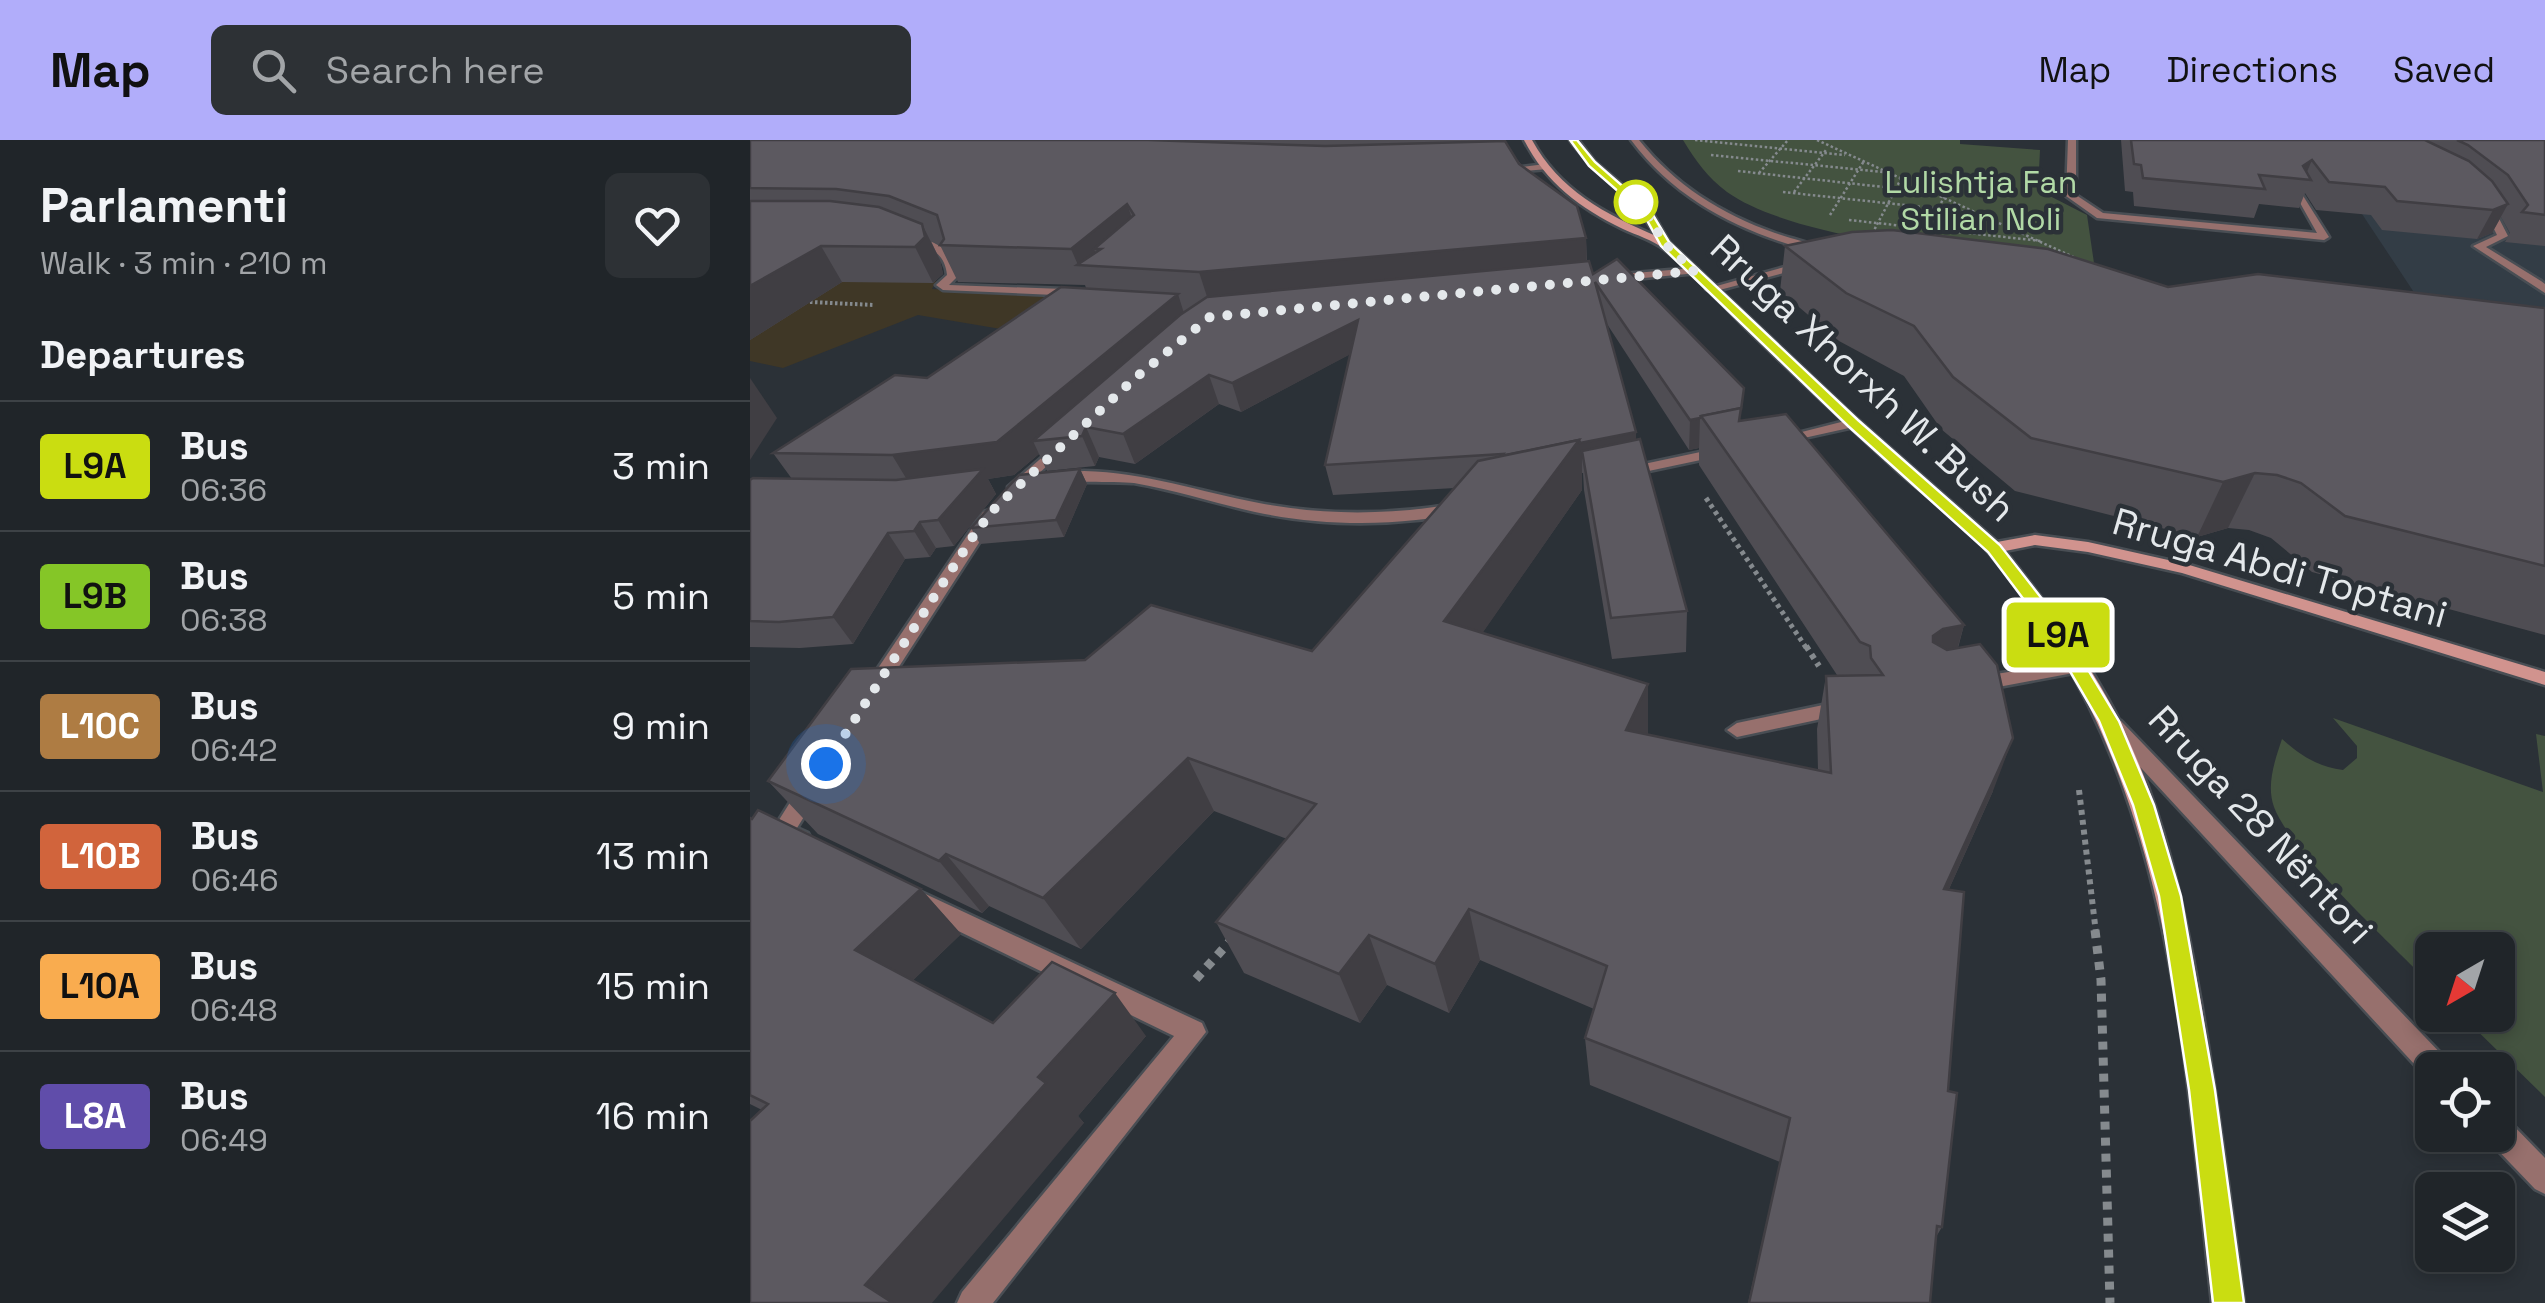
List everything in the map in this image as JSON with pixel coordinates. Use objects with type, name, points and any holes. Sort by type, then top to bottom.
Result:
[{"type":"main road","name":"Rruga Xhorxh W. Bush","points":[[1528,140],[1545,167],[1601,217],[1665,244]]},
{"type":"main road","name":"Rruga Xhorxh W. Bush","points":[[1574,140],[1592,164],[1646,212],[1665,244],[1853,423],[1994,548],[2051,622],[2109,721],[2143,805],[2170,896],[2202,1090],[2228,1303]]},
{"type":"main road","name":"Rruga Abdi Toptani","points":[[1994,548],[2035,540],[2088,547],[2186,569],[2545,678]]},
{"type":"street","points":[[2072,140],[2071,196],[2100,216],[2324,237],[2300,194]]},
{"type":"street","points":[[1638,144],[1651,161],[1698,201],[1726,218],[1828,252]]},
{"type":"street","points":[[1490,171],[1545,167]]},
{"type":"street","points":[[2472,188],[2484,198],[2503,236],[2478,246],[2545,290]]},
{"type":"street","points":[[896,235],[923,242],[948,256],[953,276],[942,285],[946,288],[1064,292],[1050,308],[1072,310]]},
{"type":"street","points":[[1712,289],[1842,255],[1859,258]]},
{"type":"street","points":[[1595,280],[1694,271]]},
{"type":"street","points":[[1755,445],[1853,423]]},
{"type":"street","points":[[858,714],[976,532],[1019,484],[1077,432]]},
{"type":"street","points":[[1604,477],[1736,449]]},
{"type":"street","points":[[988,489],[1066,476],[1124,477],[1258,508],[1317,516],[1383,516],[1470,506]]},
{"type":"street","points":[[1949,689],[2077,667]]},
{"type":"street","points":[[1737,730],[1842,708]]},
{"type":"street","name":"Rruga 28 Nëntori","points":[[2109,721],[2421,1052]]},
{"type":"street","points":[[815,781],[783,831],[818,849]]},
{"type":"street","points":[[904,893],[1193,1032],[973,1303]]},
{"type":"street","points":[[2515,1148],[2545,1179]]},
{"type":"path","points":[[1695,140],[1852,155]]},
{"type":"path","points":[[1758,174],[1788,140]]},
{"type":"path","points":[[1817,140],[2083,261],[2083,271]]},
{"type":"path","points":[[1638,144],[1892,172]]},
{"type":"path","points":[[1794,193],[1830,146]]},
{"type":"path","points":[[1840,198],[1864,160]]},
{"type":"path","points":[[1651,161],[1942,194]]},
{"type":"path","points":[[1859,258],[1902,177]]},
{"type":"path","points":[[1778,191],[1985,214]]},
{"type":"path","points":[[1924,240],[1942,194]]},
{"type":"path","points":[[1828,218],[2041,241]]},
{"type":"path","points":[[1984,247],[1986,236]]},
{"type":"path","points":[[810,302],[874,305]]},
{"type":"path","points":[[1680,460],[1824,674],[1842,708]]},
{"type":"path","points":[[1203,972],[1232,938]]},
{"type":"shaded area","points":[[2313,140],[2545,207],[2545,317],[2421,303]]},
{"type":"shaded area","points":[[750,233],[941,271],[932,289],[1186,302],[1001,329],[918,315],[783,368],[750,361]]},
{"type":"green space","name":"Lulishtja Fan Stilian Noli","points":[[1683,140],[1960,140],[1960,144],[2040,150],[2038,190],[2087,215],[2095,270],[1904,246],[1802,224],[1760,210],[1727,192],[1702,168]]},
{"type":"green space","points":[[2333,718],[2543,792],[2536,734],[2545,736],[2545,1097],[2515,1068],[2515,1052],[2499,1052],[2478,1032],[2515,1032],[2515,932],[2415,932],[2415,969],[2322,874],[2284,826],[2271,790],[2282,739],[2310,759],[2343,770],[2357,758],[2357,746]]},
{"type":"building","points":[[750,140],[1148,140],[1325,146],[1505,141],[1519,164],[1577,206],[1586,238],[1199,272],[1077,265],[1101,249],[1094,249],[1134,215],[1127,204],[1071,249],[940,245],[944,239],[937,215],[889,196],[836,189],[750,188]]},
{"type":"building","points":[[2131,140],[2425,140],[2469,161],[2492,181],[2508,204],[2493,210],[2397,201],[2385,187],[2329,182],[2312,160],[2303,166],[2311,180],[2259,175],[2265,189],[2143,178],[2141,165],[2134,164]]},
{"type":"building","points":[[2457,140],[2545,140],[2545,215],[2522,212],[2528,205],[2508,175]]},
{"type":"building","points":[[750,201],[830,201],[879,207],[922,224],[925,237],[915,247],[821,246],[750,286]]},
{"type":"building","points":[[1892,230],[2048,249],[2168,287],[2258,274],[2545,308],[2545,566],[2345,516],[2301,483],[2277,475],[2255,473],[2223,482],[2031,438],[1953,377],[1914,326],[1846,293],[1785,246],[1852,232]]},
{"type":"building","points":[[1617,259],[1744,388],[1741,410],[1690,420],[1595,282],[1636,432],[1501,456],[1325,465],[1358,320],[1232,383],[1209,375],[1123,434],[1086,427],[1082,436],[1033,441],[1180,315],[1207,297],[1589,261],[1593,274]]},
{"type":"building","points":[[1061,287],[1178,294],[997,442],[892,455],[773,453],[895,375],[927,378]]},
{"type":"building","points":[[1741,408],[1739,421],[1786,414],[1964,625],[1943,629],[1933,636],[1933,642],[1947,650],[1980,644],[1997,665],[2013,738],[1944,889],[1964,892],[1948,1091],[1957,1093],[1930,1303],[1749,1303],[1790,1118],[1585,1038],[1607,966],[1469,909],[1435,964],[1369,935],[1339,974],[1216,922],[1316,804],[1188,758],[1043,898],[946,854],[939,861],[768,781],[851,669],[1085,660],[1151,605],[1312,651],[1478,461],[1579,440],[1444,621],[1648,684],[1626,730],[1831,773],[1826,676],[1883,675],[1871,658],[1870,646],[1860,642],[1701,416]]},
{"type":"building","points":[[1640,439],[1687,611],[1611,618],[1582,451]]},
{"type":"building","points":[[983,469],[938,520],[920,522],[914,531],[888,533],[833,617],[750,621],[753,478],[896,480]]},
{"type":"building","points":[[1080,469],[1056,520],[971,528],[1019,475]]},
{"type":"building","points":[[758,810],[921,889],[855,950],[993,1023],[1052,962],[1115,993],[1038,1077],[1046,1083],[865,1285],[893,1303],[750,1303],[750,1121],[768,1104],[750,1095],[750,818]]},
{"type":"bus line","name":"L9A","points":[[1574,140],[1592,164],[1646,212],[1665,244],[1853,423],[1994,548],[2051,622],[2109,721],[2143,805],[2170,896],[2202,1090],[2228,1303]]},
{"type":"route","points":[[826,764],[996,507],[1134,379],[1210,317],[1694,271],[1665,244],[1636,202]]}]
